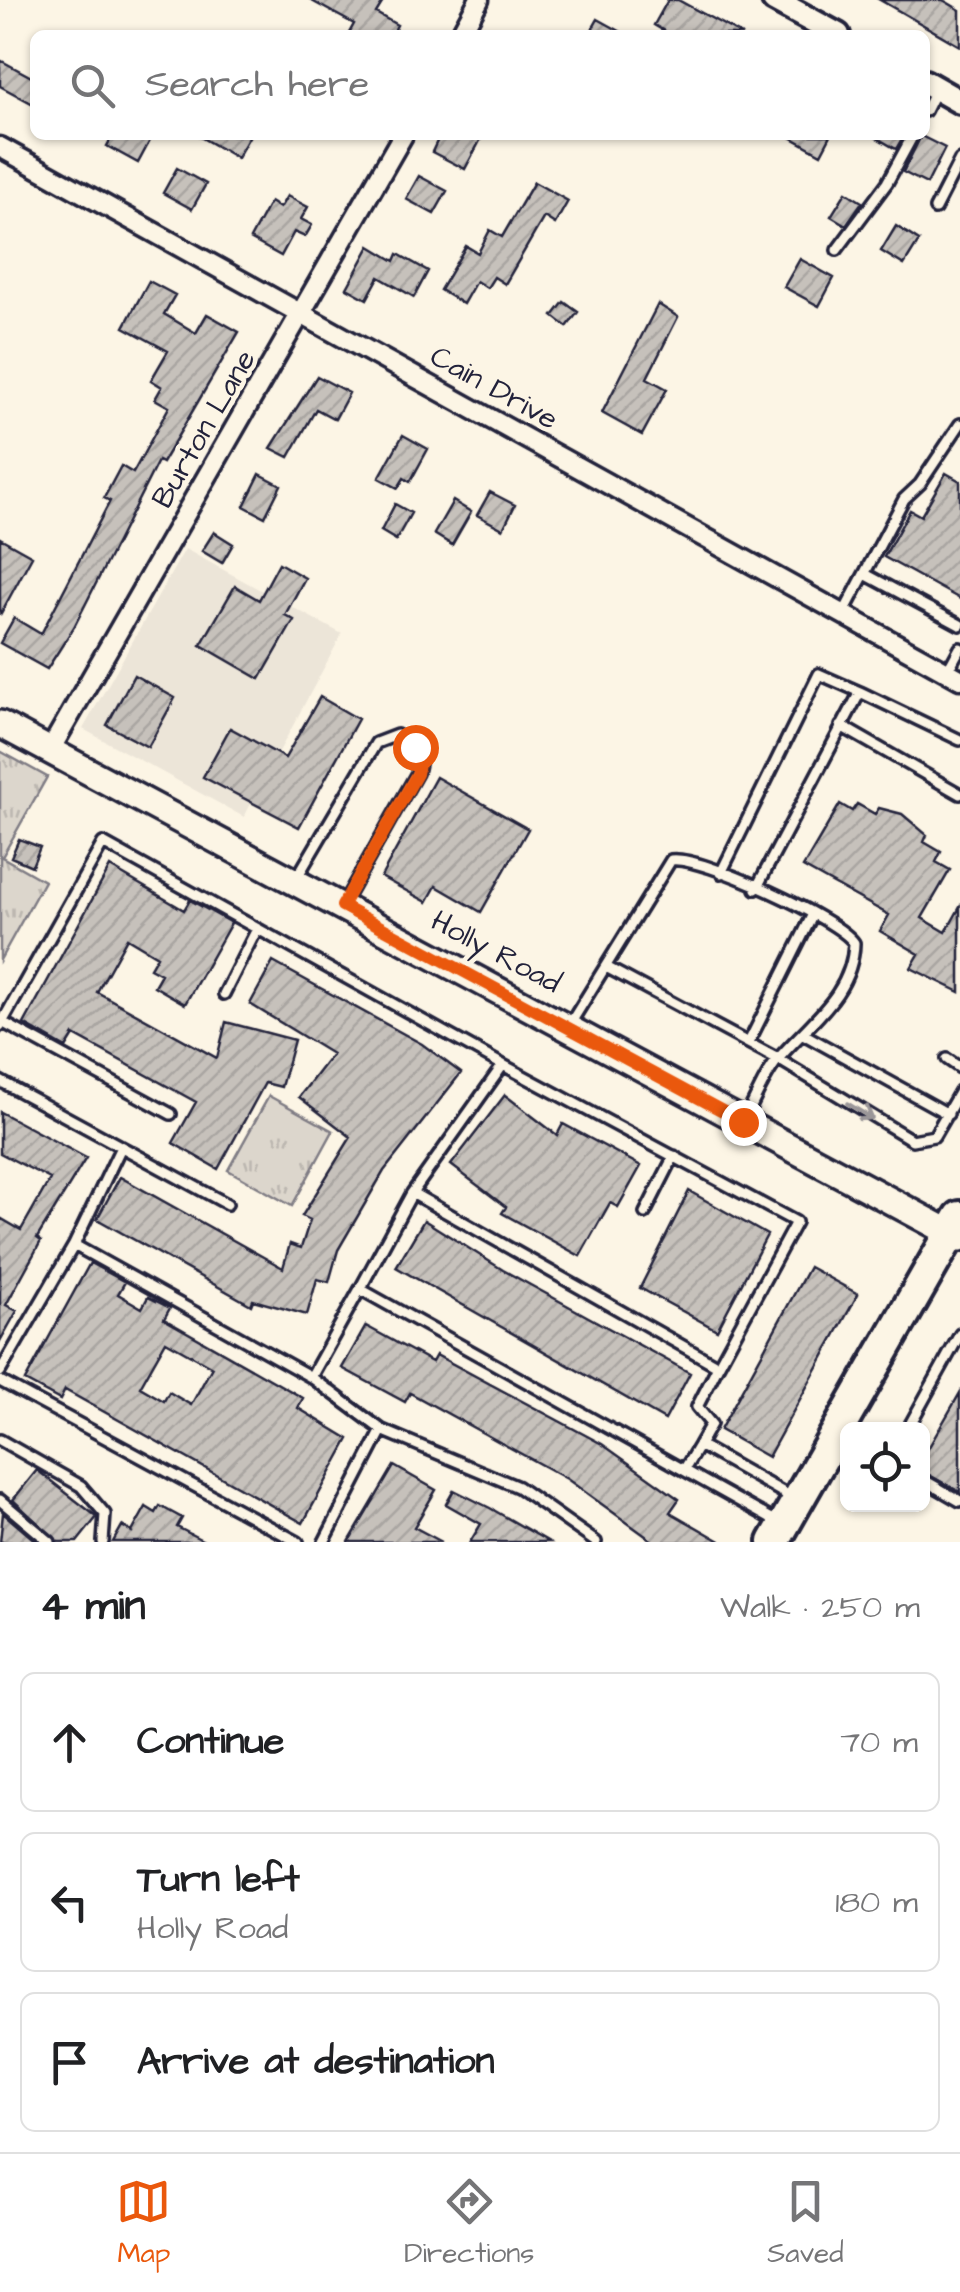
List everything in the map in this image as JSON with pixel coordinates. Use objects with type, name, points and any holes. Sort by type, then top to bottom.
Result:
[{"type":"main road","name":"Holly Road","points":[[0,724],[743,1122],[957,1229]]},
{"type":"main road","points":[[849,1422],[957,1229]]},
{"type":"main road","points":[[785,1523],[840,1438]]},
{"type":"street","points":[[463,30],[479,0]]},
{"type":"street","points":[[774,0],[829,30]]},
{"type":"street","points":[[931,86],[960,102]]},
{"type":"street","name":"Burton Lane","points":[[50,750],[400,140]]},
{"type":"street","name":"Cain Drive","points":[[0,147],[954,676]]},
{"type":"lane","points":[[838,250],[880,193],[910,140]]},
{"type":"lane","points":[[935,209],[960,160]]},
{"type":"lane","points":[[843,614],[904,500],[920,484],[960,424]]},
{"type":"lane","points":[[864,574],[960,626]]},
{"type":"lane","points":[[954,676],[960,648]]},
{"type":"lane","points":[[721,872],[819,674],[960,740]]},
{"type":"lane","points":[[756,888],[860,692]]},
{"type":"lane","points":[[841,726],[960,794]]},
{"type":"lane","points":[[295,882],[376,743],[397,736],[406,740],[421,754],[417,774],[342,906]]},
{"type":"lane","points":[[170,1114],[1,1024],[103,843],[502,1065],[796,1222],[697,1408],[711,1424],[684,1470]]},
{"type":"lane","points":[[568,1027],[671,860],[721,872],[848,933],[854,943],[850,970],[838,999],[778,1059],[743,1122]]},
{"type":"lane","points":[[749,1042],[813,914]]},
{"type":"lane","points":[[224,994],[258,929]]},
{"type":"lane","points":[[606,967],[749,1042],[912,1140],[934,1136],[960,1092]]},
{"type":"lane","points":[[805,1035],[948,1114]]},
{"type":"lane","points":[[948,1059],[960,1068]]},
{"type":"lane","points":[[311,1377],[412,1193],[502,1065]]},
{"type":"lane","points":[[0,1081],[227,1204]]},
{"type":"lane","points":[[0,1372],[74,1245],[122,1146]]},
{"type":"lane","points":[[645,1213],[674,1156]]},
{"type":"lane","points":[[412,1193],[718,1366]]},
{"type":"lane","points":[[74,1245],[311,1377],[382,1430],[518,1487],[596,1542]]},
{"type":"lane","points":[[360,1289],[785,1523]]},
{"type":"lane","points":[[911,1422],[960,1334]]},
{"type":"lane","points":[[0,1381],[298,1542]]},
{"type":"lane","points":[[324,1542],[382,1430]]},
{"type":"lane","points":[[0,1440],[80,1486],[106,1514],[103,1542]]},
{"type":"lane","points":[[699,1445],[785,1523]]},
{"type":"lane","points":[[930,1484],[960,1501]]},
{"type":"lane","points":[[0,1500],[50,1542]]},
{"type":"shaded area","points":[[185,549],[342,634],[244,817],[83,729]]},
{"type":"green space","points":[[0,751],[47,777],[2,857],[44,881],[0,960]]},
{"type":"green space","points":[[269,1096],[333,1131],[292,1206],[228,1170]]},
{"type":"building","points":[[310,0],[384,0],[376,13],[397,25],[394,30],[351,30],[354,24]]},
{"type":"building","points":[[668,0],[678,0],[733,30],[662,30],[654,25]]},
{"type":"building","points":[[880,0],[943,0],[960,10],[960,46]]},
{"type":"building","points":[[598,19],[618,30],[592,30]]},
{"type":"building","points":[[0,60],[30,76],[30,102],[0,86]]},
{"type":"building","points":[[110,140],[150,140],[138,163],[107,146]]},
{"type":"building","points":[[206,140],[247,140],[237,158]]},
{"type":"building","points":[[438,140],[480,140],[465,169],[432,152]]},
{"type":"building","points":[[796,140],[828,140],[821,154]]},
{"type":"building","points":[[881,140],[901,140],[896,149]]},
{"type":"building","points":[[919,140],[945,148],[927,184],[903,172]]},
{"type":"building","points":[[177,168],[206,184],[192,209],[163,193]]},
{"type":"building","points":[[419,176],[447,191],[434,214],[406,199]]},
{"type":"building","points":[[534,182],[568,201],[555,224],[544,217],[505,284],[494,277],[487,288],[476,281],[463,304],[440,290],[466,246],[478,253],[490,230],[502,237]]},
{"type":"building","points":[[846,192],[862,202],[846,225],[831,216]]},
{"type":"building","points":[[287,196],[308,207],[301,219],[312,225],[305,237],[294,232],[281,256],[250,239],[270,202],[280,208]]},
{"type":"building","points":[[896,226],[919,241],[904,265],[881,251]]},
{"type":"building","points":[[370,246],[395,261],[398,254],[428,271],[414,297],[379,277],[367,299],[347,288]]},
{"type":"building","points":[[800,259],[834,278],[819,306],[784,287]]},
{"type":"building","points":[[149,281],[175,295],[164,314],[196,333],[207,314],[239,332],[162,463],[158,461],[74,627],[47,669],[0,643],[14,618],[41,634],[110,501],[104,498],[121,466],[133,473],[169,407],[155,399],[162,387],[151,380],[168,351],[124,327]]},
{"type":"building","points":[[564,302],[578,312],[567,327],[553,316]]},
{"type":"building","points":[[658,304],[678,317],[647,378],[667,389],[642,435],[602,413]]},
{"type":"building","points":[[317,376],[349,393],[335,419],[316,409],[289,457],[271,448]]},
{"type":"building","points":[[403,435],[428,449],[410,482],[404,478],[398,488],[379,478]]},
{"type":"building","points":[[946,473],[960,481],[960,599],[884,557],[910,510],[921,516]]},
{"type":"building","points":[[260,474],[281,485],[265,517],[244,506]]},
{"type":"building","points":[[490,492],[515,505],[503,529],[477,515]]},
{"type":"building","points":[[453,501],[471,512],[452,545],[434,534]]},
{"type":"building","points":[[395,504],[411,513],[396,540],[381,531]]},
{"type":"building","points":[[214,532],[233,544],[222,563],[202,551]]},
{"type":"building","points":[[0,538],[32,556],[0,615]]},
{"type":"building","points":[[279,563],[305,578],[285,615],[294,620],[260,679],[201,645],[235,586],[259,600]]},
{"type":"building","points":[[134,675],[175,698],[148,747],[107,725]]},
{"type":"building","points":[[320,697],[358,719],[299,827],[203,777],[230,728],[285,758]]},
{"type":"building","points":[[436,777],[528,829],[481,912],[436,886],[427,902],[381,877]]},
{"type":"building","points":[[840,804],[852,811],[857,804],[875,814],[879,808],[902,814],[927,835],[924,842],[941,852],[936,862],[950,870],[922,918],[946,932],[960,907],[960,992],[911,968],[919,954],[880,931],[889,915],[803,867]]},
{"type":"building","points":[[19,839],[40,847],[32,866],[11,857]]},
{"type":"building","points":[[110,867],[184,910],[190,900],[231,923],[185,1004],[154,986],[161,974],[150,968],[157,956],[127,938],[97,992],[217,1058],[226,1022],[294,1040],[281,1087],[265,1083],[218,1169],[173,1143],[196,1102],[74,1035],[66,1048],[24,1024]]},
{"type":"building","points":[[273,962],[422,1044],[461,1073],[384,1171],[338,1250],[329,1282],[317,1279],[307,1315],[253,1300],[251,1305],[97,1219],[120,1177],[283,1268],[290,1244],[301,1248],[310,1220],[302,1216],[351,1137],[299,1097],[332,1054],[250,1004]]},
{"type":"building","points":[[505,1095],[557,1135],[563,1124],[641,1166],[618,1207],[610,1203],[580,1256],[502,1213],[506,1207],[451,1165]]},
{"type":"building","points":[[0,1112],[86,1158],[37,1238],[41,1241],[6,1305],[17,1311],[0,1341],[0,1218],[21,1230],[50,1179],[0,1153]]},
{"type":"building","points":[[689,1191],[767,1235],[717,1330],[640,1288]]},
{"type":"building","points":[[424,1220],[503,1270],[690,1373],[665,1420],[396,1267]]},
{"type":"building","points":[[90,1263],[125,1282],[118,1294],[142,1308],[148,1297],[170,1308],[164,1319],[303,1398],[298,1408],[349,1439],[303,1523],[65,1390],[60,1400],[25,1381]],"holes":[[[166,1341],[212,1367],[191,1405],[169,1392],[164,1401],[140,1387]]]},
{"type":"building","points":[[809,1267],[858,1294],[768,1457],[720,1430]]},
{"type":"building","points":[[366,1326],[432,1362],[436,1355],[602,1444],[679,1499],[670,1512],[722,1542],[654,1542],[567,1479],[410,1393],[405,1402],[342,1368]]},
{"type":"building","points":[[960,1393],[960,1492],[930,1475],[930,1445]]},
{"type":"building","points":[[394,1466],[436,1490],[414,1527],[442,1542],[349,1542]]},
{"type":"building","points":[[37,1470],[97,1517],[77,1542],[58,1542],[13,1500]]},
{"type":"building","points":[[454,1490],[549,1542],[470,1542],[481,1524],[446,1504]]},
{"type":"building","points":[[160,1506],[182,1518],[177,1527],[206,1542],[113,1542],[122,1526],[132,1532],[146,1507],[156,1513]]},
{"type":"building","points":[[3,1513],[37,1542],[0,1542]]},
{"type":"route","points":[[415,747],[421,754],[417,774],[342,906],[743,1122]]}]
